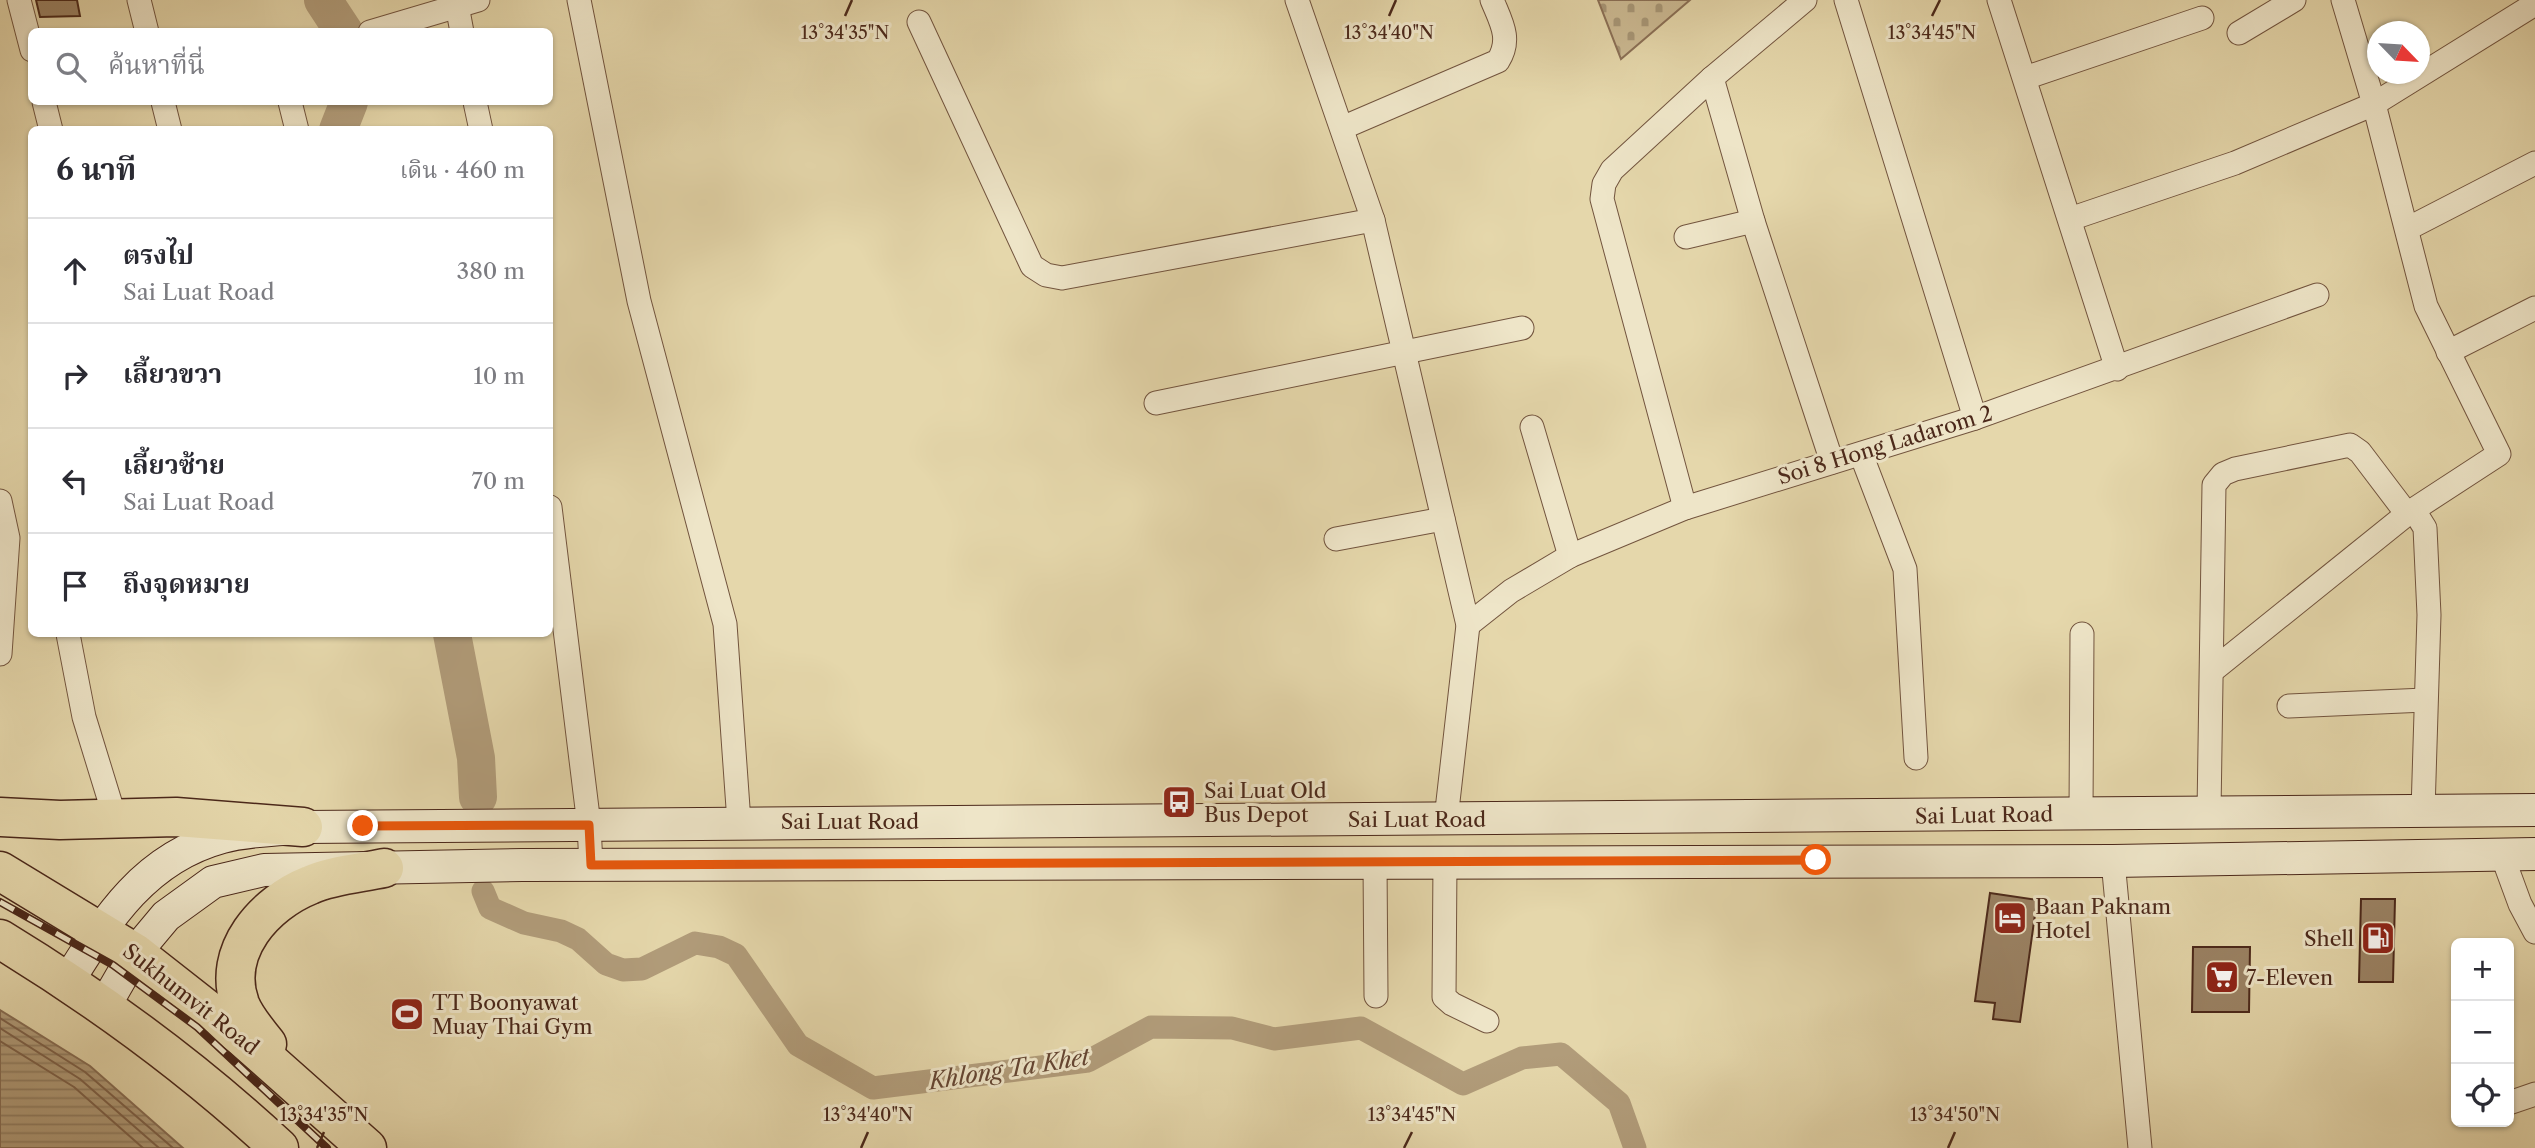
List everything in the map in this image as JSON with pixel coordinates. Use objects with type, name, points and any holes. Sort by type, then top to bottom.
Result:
[{"type":"highway","points":[[0,817],[176,817],[303,827]]},
{"type":"highway","points":[[303,1090],[240,1004],[237,973],[240,950],[255,924],[279,900],[312,884],[384,868]]},
{"type":"highway","name":"Sukhumvit Road","points":[[0,871],[135,953],[303,1090],[367,1148]]},
{"type":"highway","points":[[0,939],[105,1005],[185,1066],[279,1148]]},
{"type":"main road","name":"Sai Luat Road","points":[[68,981],[100,931],[136,886],[173,855],[223,837],[303,827],[2535,810]]},
{"type":"main road","points":[[1816,860],[1818,817]]},
{"type":"main road","name":"Sai Luat Road","points":[[105,1005],[135,953],[166,916],[213,882],[264,870],[591,865],[2113,861],[2535,854]]},
{"type":"street","points":[[19,0],[28,35]]},
{"type":"street","points":[[139,0],[145,28]]},
{"type":"street","points":[[579,0],[639,301],[725,624],[739,822]]},
{"type":"street","points":[[1297,0],[1373,220],[1468,625],[1446,819]]},
{"type":"street","points":[[1342,128],[1498,61],[1506,48],[1505,34],[1492,0]]},
{"type":"street","points":[[1685,508],[1602,199],[1604,184],[1612,170],[1712,78],[1805,0]]},
{"type":"street","points":[[1846,0],[1975,418]]},
{"type":"street","points":[[1998,0],[2117,369]]},
{"type":"street","points":[[2238,33],[2294,0]]},
{"type":"street","points":[[2212,671],[2411,513],[2499,454],[2426,306],[2374,104],[2343,0]]},
{"type":"street","points":[[383,28],[464,2],[462,28]]},
{"type":"street","points":[[2070,219],[2235,163],[2374,104],[2535,4]]},
{"type":"street","points":[[2025,78],[2202,18]]},
{"type":"street","points":[[919,22],[1031,266],[1046,275],[1062,278],[1373,220]]},
{"type":"street","points":[[1712,78],[1753,221],[1832,462]]},
{"type":"street","points":[[45,105],[50,126]]},
{"type":"street","points":[[164,105],[169,126]]},
{"type":"street","points":[[291,105],[296,126]]},
{"type":"street","points":[[476,105],[480,126]]},
{"type":"street","points":[[2406,229],[2535,163]]},
{"type":"street","points":[[1686,237],[1753,221]]},
{"type":"street","name":"Soi 8 Hong Ladarom 2","points":[[1468,625],[1511,591],[1570,556],[1685,508],[1975,418],[2317,295]]},
{"type":"street","points":[[2448,352],[2535,308]]},
{"type":"street","points":[[1156,403],[1406,354],[1522,328]]},
{"type":"street","points":[[1532,427],[1570,556]]},
{"type":"street","points":[[2209,812],[2214,485],[2224,474],[2248,466],[2350,445],[2360,452],[2425,528],[2429,615],[2423,811]]},
{"type":"street","points":[[1860,454],[1905,569],[1916,758]]},
{"type":"street","points":[[0,501],[8,538],[0,654]]},
{"type":"street","points":[[1336,539],[1443,519]]},
{"type":"street","points":[[553,531],[589,825],[591,865]]},
{"type":"street","points":[[2081,634],[2081,813]]},
{"type":"street","points":[[69,637],[84,718],[114,818]]},
{"type":"street","points":[[2289,706],[2425,700]]},
{"type":"street","points":[[2502,855],[2520,904],[2535,932]]},
{"type":"street","points":[[1445,861],[1444,996],[1452,1004],[1487,1021]]},
{"type":"street","points":[[2113,861],[2140,1148]]},
{"type":"street","points":[[1375,862],[1376,996]]},
{"type":"street","points":[[2514,1101],[2535,1094]]},
{"type":"green space","points":[[1598,0],[1690,0],[1621,59]]},
{"type":"water","points":[[0,1010],[90,1066],[183,1148],[0,1148]]},
{"type":"building","points":[[36,0],[77,0],[80,16],[40,17]]},
{"type":"building","points":[[1990,893],[2037,900],[2020,1022],[1993,1019],[1995,1003],[1975,1001]]},
{"type":"building","points":[[2361,899],[2395,899],[2393,982],[2359,982]]},
{"type":"building","points":[[2193,947],[2250,947],[2249,1012],[2192,1012]]},
{"type":"waterway","name":"Khlong Ta Khet","points":[[323,0],[341,28]]},
{"type":"waterway","name":"Khlong Ta Khet","points":[[340,126],[348,105]]},
{"type":"waterway","name":"Khlong Ta Khet","points":[[453,637],[476,758],[478,797]]},
{"type":"waterway","name":"Khlong Ta Khet","points":[[483,891],[490,908],[524,923],[561,931],[578,939],[606,964],[623,970],[642,969],[695,943],[719,947],[736,955],[798,1045],[873,1088],[1088,1061],[1151,1027],[1232,1028],[1274,1039],[1361,1028],[1463,1084],[1522,1058],[1561,1054],[1619,1103],[1635,1148]]},
{"type":"railway","points":[[0,902],[113,965],[197,1027],[327,1148]]},
{"type":"place","name":"Sai Luat Old Bus Depot","points":[[1179,802]]},
{"type":"place","name":"Baan Paknam Hotel","points":[[2010,918]]},
{"type":"place","name":"Shell","points":[[2378,938]]},
{"type":"place","name":"7-Eleven","points":[[2222,977]]},
{"type":"place","name":"TT Boonyawat Muay Thai Gym","points":[[407,1014]]},
{"type":"route","points":[[363,826],[589,825],[591,865],[1816,860]]}]
